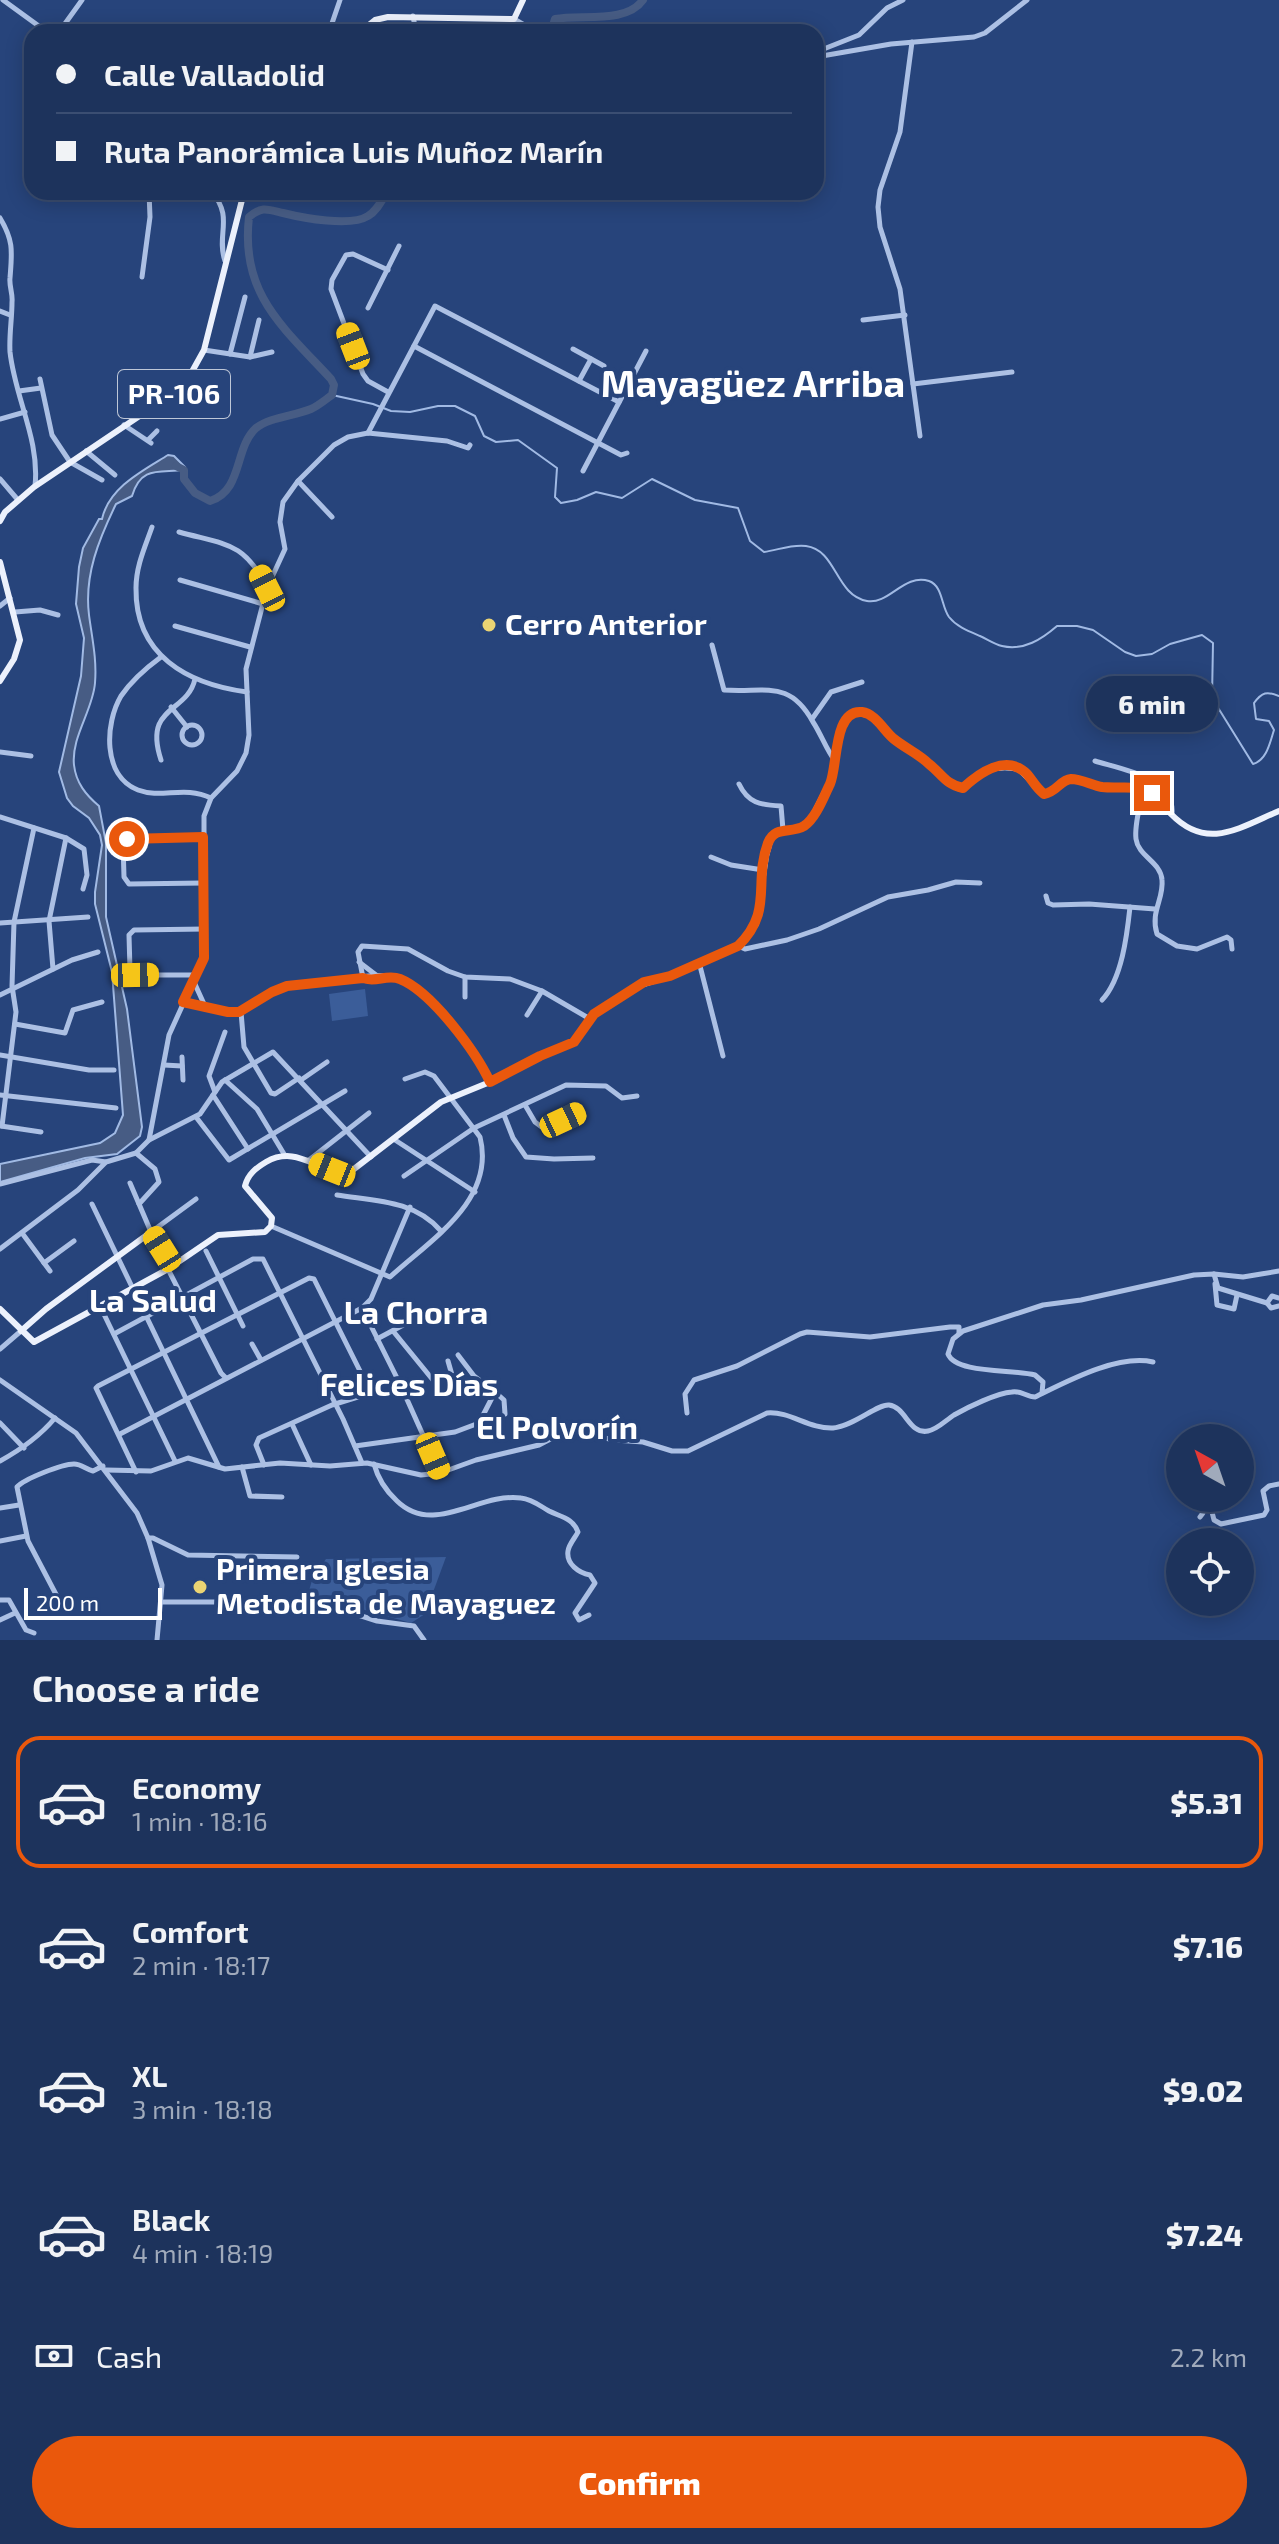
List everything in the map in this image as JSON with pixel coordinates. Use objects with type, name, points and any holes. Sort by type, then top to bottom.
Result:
[{"type":"main road","points":[[370,24],[375,20],[413,15],[514,19],[523,0]]},
{"type":"main road","name":"PR-106","points":[[0,521],[34,487],[178,392],[192,376],[204,350],[242,200]]},
{"type":"main road","points":[[0,562],[15,612],[19,647],[0,681]]},
{"type":"main road","points":[[0,1309],[34,1342],[170,1267],[218,1235],[262,1233],[271,1226],[271,1216],[245,1186],[247,1178],[258,1167],[284,1154],[346,1172],[395,1140],[433,1107],[574,1042],[598,1011],[644,982],[670,976],[738,946],[756,924],[771,838],[783,830],[800,828],[809,821],[830,784],[844,721],[854,713],[872,715],[895,740],[931,765],[953,786],[963,788],[980,772],[997,767],[1019,769],[1044,794],[1055,792],[1064,781],[1072,779],[1104,787],[1143,789],[1152,793],[1187,828],[1218,836],[1279,811]]},
{"type":"main road","points":[[21,1331],[151,1232],[170,1267]]},
{"type":"street","points":[[3,0],[36,24]]},
{"type":"street","points":[[65,24],[82,0]]},
{"type":"street","points":[[332,24],[340,0]]},
{"type":"street","points":[[824,50],[859,35],[887,8],[903,0]]},
{"type":"street","points":[[824,53],[979,35],[1027,0]]},
{"type":"street","points":[[413,15],[415,24]]},
{"type":"street","points":[[514,19],[523,24]]},
{"type":"street","points":[[912,42],[900,132],[880,190],[878,207],[880,227],[905,315],[920,436]]},
{"type":"street","points":[[142,277],[149,200]]},
{"type":"street","points":[[217,200],[224,211],[222,245],[225,261]]},
{"type":"street","points":[[0,218],[9,235],[13,254],[10,348],[37,468],[34,487]]},
{"type":"street","points":[[368,308],[399,246]]},
{"type":"street","points":[[388,270],[353,254],[346,255],[332,280],[331,289],[363,374],[368,381],[388,392]]},
{"type":"street","points":[[230,354],[245,297]]},
{"type":"street","points":[[368,433],[435,306],[619,402]]},
{"type":"street","points":[[0,311],[10,315]]},
{"type":"street","points":[[863,320],[905,315]]},
{"type":"street","points":[[250,357],[259,320]]},
{"type":"street","points":[[414,346],[621,455],[627,453]]},
{"type":"street","points":[[573,349],[604,366]]},
{"type":"street","points":[[204,350],[250,357],[272,352]]},
{"type":"street","points":[[583,471],[646,351]]},
{"type":"street","points":[[579,381],[591,359]]},
{"type":"street","points":[[445,372],[448,365]]},
{"type":"street","points":[[913,384],[1012,372]]},
{"type":"street","points":[[40,379],[52,435],[70,462],[102,480]]},
{"type":"street","points":[[19,391],[42,388]]},
{"type":"street","points":[[0,419],[25,412]]},
{"type":"street","points":[[124,425],[150,442],[157,431]]},
{"type":"street","points":[[149,1140],[169,1035],[204,958],[203,837],[206,809],[211,798],[237,771],[246,753],[249,735],[246,669],[267,588],[285,549],[281,508],[298,481],[342,439],[368,433],[447,441],[468,448],[470,445]]},
{"type":"street","points":[[86,451],[115,475]]},
{"type":"street","points":[[0,479],[18,500]]},
{"type":"street","points":[[298,481],[332,517]]},
{"type":"street","points":[[152,527],[139,564],[137,595],[144,625],[161,657],[195,679],[247,692]]},
{"type":"street","points":[[179,532],[242,552],[253,562],[267,588]]},
{"type":"street","points":[[180,580],[263,604]]},
{"type":"street","points":[[0,606],[11,598]]},
{"type":"street","points":[[15,612],[40,610],[58,615]]},
{"type":"street","points":[[175,626],[250,647]]},
{"type":"street","points":[[712,645],[724,690],[790,694],[812,719],[836,761]]},
{"type":"street","points":[[161,657],[130,684],[115,708],[110,741],[113,764],[123,779],[140,791],[193,791],[211,798]]},
{"type":"street","points":[[161,760],[156,747],[162,719],[190,692],[195,679]]},
{"type":"street","points":[[812,719],[831,692],[862,682]]},
{"type":"street","points":[[171,707],[187,727]]},
{"type":"street","points":[[0,752],[31,756]]},
{"type":"street","points":[[1095,761],[1148,776],[1167,797],[1173,808],[1172,815]]},
{"type":"street","points":[[739,784],[754,802],[781,806],[783,830]]},
{"type":"street","points":[[1143,789],[1135,838],[1162,875],[1162,890],[1155,909],[1157,934],[1169,943],[1197,949],[1227,937],[1231,940],[1232,949]]},
{"type":"street","points":[[0,818],[66,838],[84,849],[87,875],[83,889]]},
{"type":"street","points":[[34,828],[14,922],[15,1024],[1,1126],[41,1132]]},
{"type":"street","points":[[203,837],[127,839],[123,843],[124,877],[129,884],[203,883]]},
{"type":"street","points":[[53,969],[49,921],[66,838]]},
{"type":"street","points":[[711,857],[731,865],[763,870]]},
{"type":"street","points":[[738,946],[745,949],[797,937],[888,897],[956,882],[980,883]]},
{"type":"street","points":[[1046,896],[1048,903],[1053,905],[1155,909]]},
{"type":"street","points":[[1102,1000],[1113,989],[1130,907]]},
{"type":"street","points":[[0,923],[88,917]]},
{"type":"street","points":[[198,975],[135,975],[130,970],[129,935],[134,930],[205,929]]},
{"type":"street","points":[[363,978],[358,961],[362,946],[408,949],[465,977],[510,979],[542,991],[590,1019]]},
{"type":"street","points":[[0,995],[53,969],[98,952]]},
{"type":"street","points":[[358,961],[376,975],[404,981],[445,1016],[480,1062],[490,1082]]},
{"type":"street","points":[[699,962],[723,1056]]},
{"type":"street","points":[[183,1002],[241,1012],[287,986],[376,975]]},
{"type":"street","points":[[465,977],[465,997]]},
{"type":"street","points":[[363,978],[384,978]]},
{"type":"street","points":[[194,982],[204,1005]]},
{"type":"street","points":[[527,1015],[542,991]]},
{"type":"street","points":[[15,1024],[65,1033],[73,1010],[102,1002]]},
{"type":"street","points":[[241,1012],[244,1047],[271,1093],[275,1094],[327,1062]]},
{"type":"street","points":[[225,1032],[209,1076],[214,1093],[248,1149]]},
{"type":"street","points":[[0,1184],[83,1162],[106,1162],[136,1153],[149,1140],[196,1117],[225,1080],[271,1053],[276,1053],[372,1157]]},
{"type":"street","points":[[0,1055],[89,1070],[114,1070]]},
{"type":"street","points":[[182,1057],[183,1080]]},
{"type":"street","points":[[164,1065],[182,1066]]},
{"type":"street","points":[[271,1226],[390,1277],[456,1218],[475,1192],[482,1144],[474,1128],[431,1074],[425,1072],[405,1079]]},
{"type":"street","points":[[225,1080],[257,1109],[284,1154]]},
{"type":"street","points":[[404,1176],[474,1128],[570,1085],[599,1084],[622,1098],[637,1096]]},
{"type":"street","points":[[196,1117],[229,1160],[345,1091]]},
{"type":"street","points":[[3,1095],[116,1108]]},
{"type":"street","points":[[525,1105],[540,1128],[579,1112]]},
{"type":"street","points":[[309,1160],[369,1113]]},
{"type":"street","points":[[504,1115],[513,1138],[526,1157],[593,1158]]},
{"type":"street","points":[[395,1140],[475,1192]]},
{"type":"street","points":[[136,1153],[155,1169],[159,1182],[139,1204]]},
{"type":"street","points":[[0,1249],[78,1190],[106,1162]]},
{"type":"street","points":[[130,1183],[151,1232],[196,1199]]},
{"type":"street","points":[[337,1195],[410,1207],[441,1231]]},
{"type":"street","points":[[92,1204],[219,1468]]},
{"type":"street","points":[[120,1434],[362,1308],[371,1299],[410,1207]]},
{"type":"street","points":[[22,1233],[50,1271]]},
{"type":"street","points":[[44,1263],[74,1241]]},
{"type":"street","points":[[206,1251],[243,1326]]},
{"type":"street","points":[[114,1334],[257,1258],[265,1260],[362,1463]]},
{"type":"street","points":[[170,1267],[226,1378]]},
{"type":"street","points":[[959,1333],[1043,1305],[1081,1300],[1182,1277],[1214,1274],[1243,1277],[1279,1271]]},
{"type":"street","points":[[1214,1274],[1217,1305],[1234,1309],[1237,1295]]},
{"type":"street","points":[[136,1472],[96,1388],[309,1278],[314,1279],[367,1385]]},
{"type":"street","points":[[1215,1283],[1223,1291],[1267,1303],[1274,1309],[1279,1306]]},
{"type":"street","points":[[1267,1303],[1272,1296],[1279,1298]]},
{"type":"street","points":[[100,1306],[175,1461]]},
{"type":"street","points":[[362,1308],[440,1473]]},
{"type":"street","points":[[377,1339],[422,1315]]},
{"type":"street","points":[[687,1413],[685,1394],[694,1380],[737,1366],[800,1334],[815,1332],[870,1337],[959,1327],[959,1333],[948,1349],[953,1362],[967,1367],[1035,1375],[1044,1385],[1041,1394]]},
{"type":"street","points":[[0,1349],[21,1331]]},
{"type":"street","points":[[393,1331],[444,1395],[456,1389],[448,1361]]},
{"type":"street","points":[[252,1344],[261,1360]]},
{"type":"street","points":[[458,1355],[479,1380],[504,1400],[505,1414]]},
{"type":"street","points":[[60,1602],[27,1536],[17,1487],[22,1481],[67,1465],[78,1464],[93,1471],[104,1468],[136,1472],[151,1471],[188,1458],[219,1468],[362,1463],[414,1475],[440,1473],[476,1460],[539,1445],[564,1433],[643,1442],[672,1451],[688,1451],[767,1413],[779,1413],[806,1424],[829,1428],[854,1423],[876,1408],[889,1405],[899,1409],[914,1428],[924,1432],[1005,1394],[1015,1391],[1031,1397],[1097,1370],[1131,1362],[1153,1362]]},
{"type":"street","points":[[0,1380],[78,1435],[137,1513],[160,1579],[162,1602],[157,1640]]},
{"type":"street","points":[[355,1446],[461,1431],[477,1425],[495,1392]]},
{"type":"street","points":[[264,1465],[256,1443],[259,1438],[335,1404],[361,1396]]},
{"type":"street","points":[[0,1461],[24,1448],[44,1432],[55,1418]]},
{"type":"street","points":[[0,1423],[24,1448]]},
{"type":"street","points":[[292,1424],[311,1465]]},
{"type":"street","points":[[374,1464],[385,1488],[398,1503],[416,1513],[444,1514],[494,1499],[517,1497],[534,1501],[572,1521],[578,1532],[568,1551],[569,1558],[581,1574],[590,1575],[595,1583],[575,1613],[579,1620],[589,1615]]},
{"type":"street","points":[[242,1467],[250,1496],[282,1497]]},
{"type":"street","points":[[1200,1517],[1203,1503],[1207,1502],[1214,1520],[1221,1524],[1264,1515],[1267,1510],[1263,1491],[1279,1484]]},
{"type":"street","points":[[0,1508],[19,1505]]},
{"type":"street","points":[[0,1541],[27,1536]]},
{"type":"street","points":[[148,1538],[188,1555],[297,1557]]},
{"type":"street","points":[[0,1600],[8,1599],[26,1630],[34,1633]]},
{"type":"street","points":[[162,1602],[318,1602],[377,1621],[414,1626],[424,1640]]},
{"type":"street","points":[[0,1620],[15,1613]]},
{"type":"shaded area","points":[[168,455],[174,456],[185,467],[184,470],[152,472],[141,479],[132,496],[116,504],[94,558],[88,600],[95,683],[74,755],[79,783],[99,806],[106,843],[106,917],[127,1009],[142,1127],[140,1136],[117,1154],[85,1158],[0,1182],[0,1164],[100,1143],[115,1133],[123,1115],[112,972],[95,904],[102,845],[100,835],[89,818],[67,798],[59,772],[81,676],[84,638],[76,604],[83,548],[120,489],[138,473]]},
{"type":"shaded area","points":[[365,989],[368,1016],[332,1021],[329,994]]},
{"type":"shaded area","points":[[446,1557],[425,1614],[411,1623],[308,1594],[313,1577],[326,1559]]},
{"type":"waterway","points":[[553,24],[555,19],[615,15],[635,8],[643,0]]},
{"type":"waterway","points":[[176,466],[184,470],[184,479],[195,493],[210,501],[221,496],[233,479],[244,446],[256,428],[268,421],[311,409],[332,395],[334,385],[331,379],[282,325],[258,288],[248,244],[249,217],[265,209],[302,217],[350,221],[368,216],[382,200]]},
{"type":"waterway","points":[[332,395],[391,411],[410,412],[455,406],[475,416],[484,436],[496,442],[518,440],[557,468],[555,497],[561,503],[596,492],[622,498],[652,479],[695,500],[738,508],[750,541],[764,552],[796,546],[816,549],[824,555],[848,590],[867,601],[882,598],[912,581],[929,581],[937,587],[952,620],[1002,646],[1025,645],[1057,626],[1077,626],[1093,630],[1136,656],[1152,654],[1170,644],[1202,635],[1213,643],[1212,698],[1253,764],[1265,755],[1274,730],[1269,721],[1256,719],[1254,703],[1265,694],[1279,696]]},
{"type":"place","name":"Cerro Anterior","points":[[489,625]]},
{"type":"place","name":"Primera Iglesia Metodista de Mayaguez","points":[[200,1587]]},
{"type":"district","name":"Mayagüez Arriba","points":[[753,384]]},
{"type":"district","name":"La Salud","points":[[153,1301]]},
{"type":"district","name":"La Chorra","points":[[416,1313]]},
{"type":"district","name":"Felices Días","points":[[409,1385]]},
{"type":"district","name":"El Polvorín","points":[[557,1428]]},
{"type":"route","points":[[127,839],[203,837],[204,958],[183,1002],[239,1012],[287,986],[395,978],[408,984],[445,1016],[480,1062],[490,1082],[574,1042],[594,1014],[644,982],[670,976],[743,942],[756,924],[771,838],[778,831],[800,828],[811,819],[830,784],[844,721],[854,713],[872,715],[895,740],[931,765],[953,786],[963,788],[989,768],[1014,767],[1026,774],[1044,794],[1055,792],[1064,781],[1072,779],[1104,787],[1133,787],[1152,793]]}]
